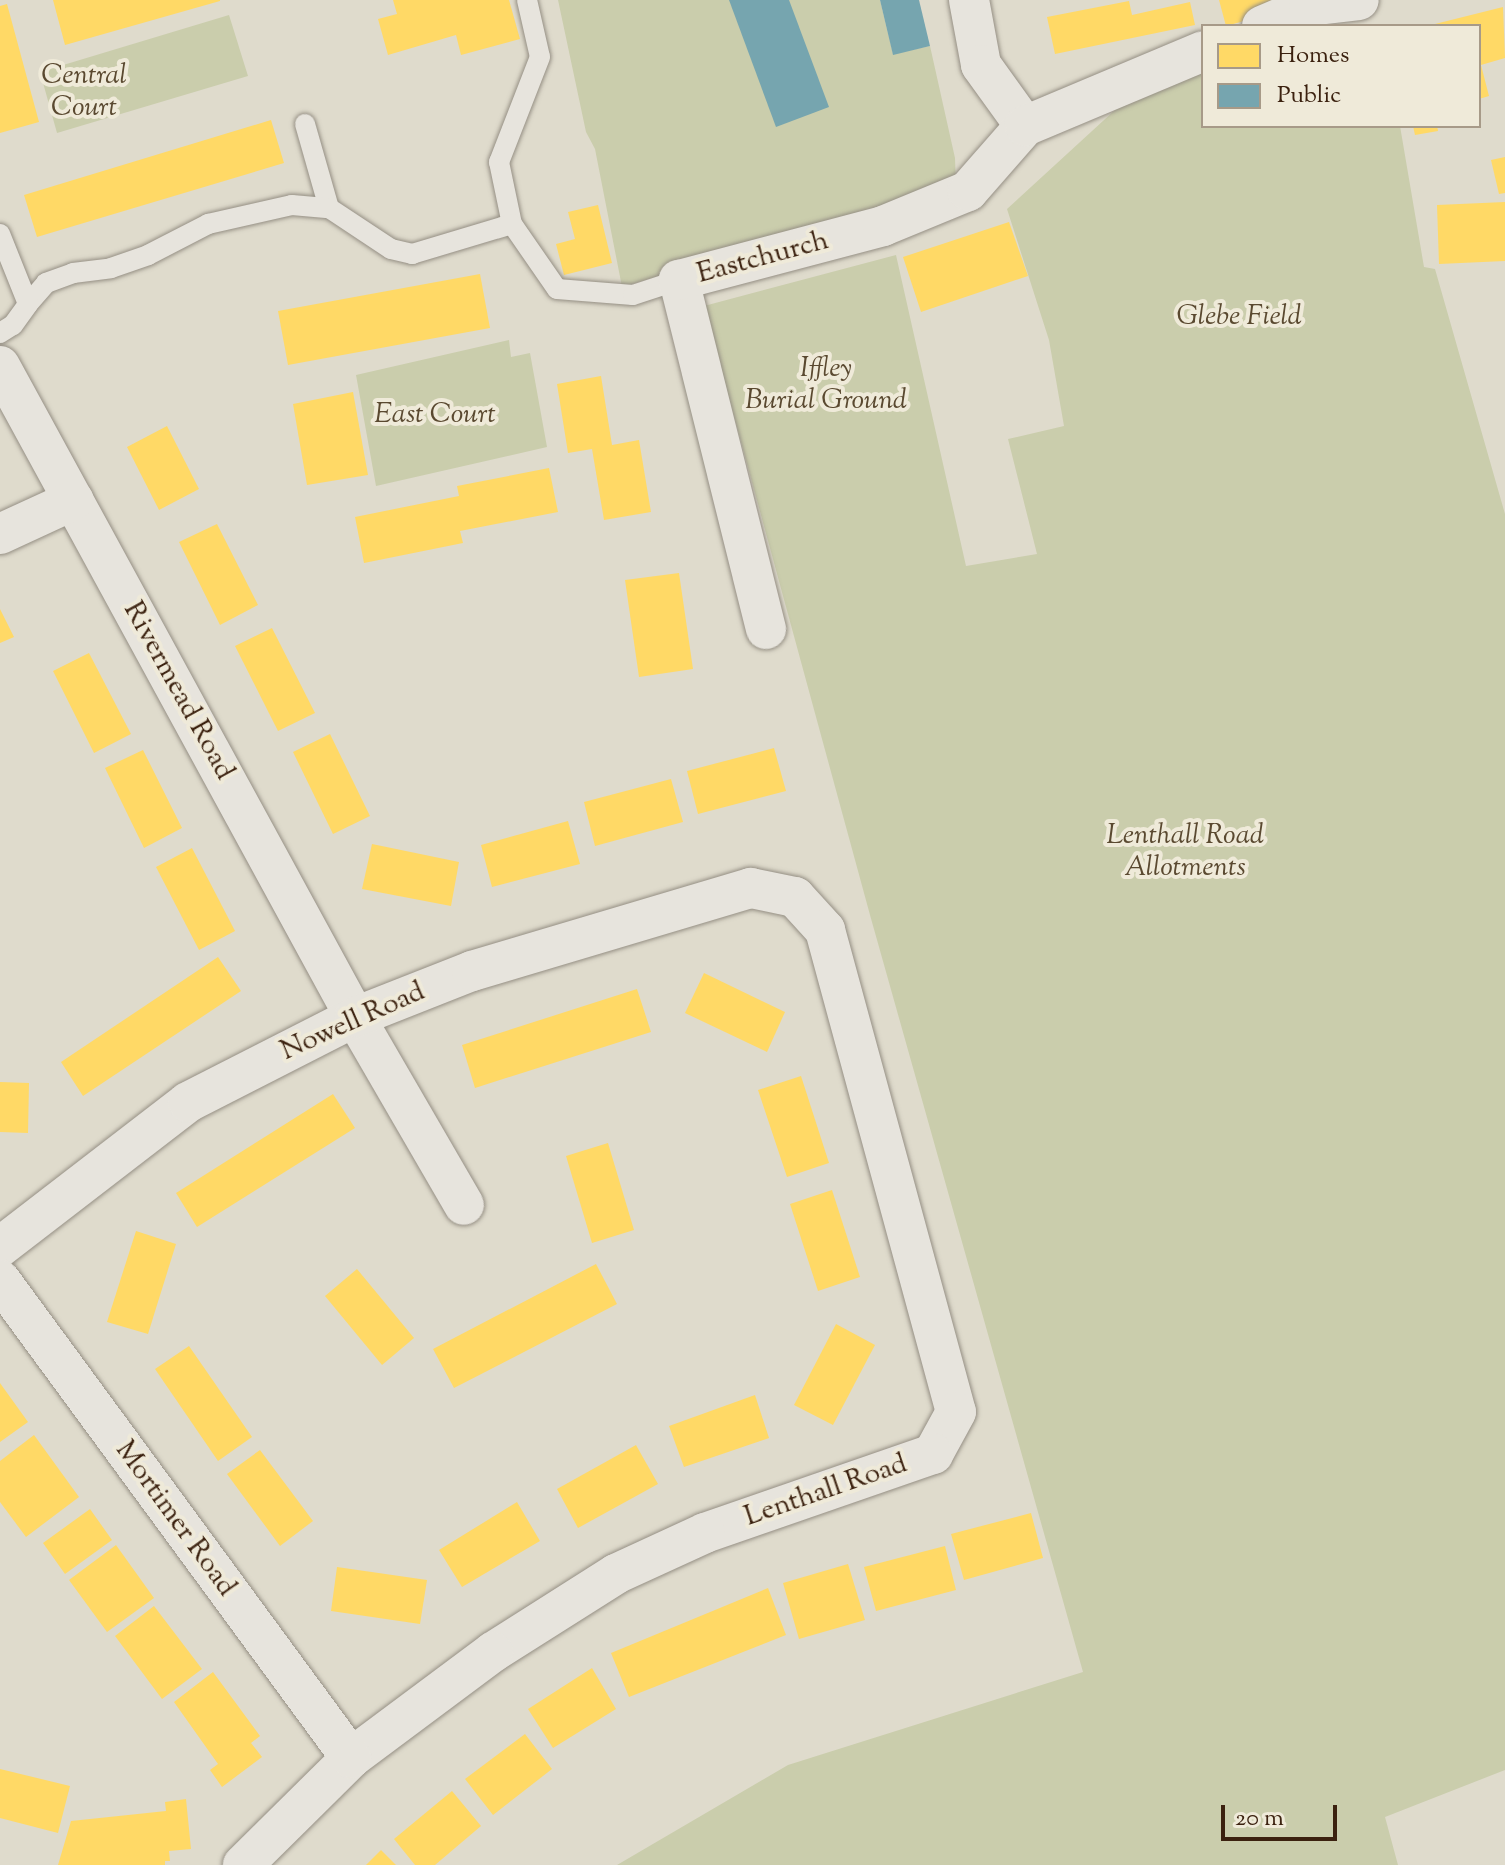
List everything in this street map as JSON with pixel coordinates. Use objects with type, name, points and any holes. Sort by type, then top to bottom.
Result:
[{"type":"street","points":[[969,0],[981,65],[1025,126],[1201,52]]},
{"type":"street","points":[[1267,24],[1309,6],[1359,0]]},
{"type":"street","name":"Eastchurch","points":[[766,629],[679,280],[883,226],[968,191],[1025,126]]},
{"type":"street","name":"Rivermead Road","points":[[0,366],[355,1017],[464,1205]]},
{"type":"street","points":[[0,534],[74,500]]},
{"type":"street","name":"Nowell Road","points":[[0,1247],[188,1102],[355,1017],[472,971],[751,888]]},
{"type":"street","name":"Lenthall Road","points":[[243,1865],[351,1758],[493,1652],[616,1574],[705,1533],[933,1454],[956,1412],[825,930],[795,897],[751,888]]},
{"type":"street","name":"Mortimer Road","points":[[0,1280],[351,1758]]},
{"type":"lane","points":[[527,0],[540,57],[499,162],[512,224],[557,289],[633,295],[679,280]]},
{"type":"lane","points":[[305,124],[329,208]]},
{"type":"lane","points":[[0,333],[13,325],[46,283],[73,273],[111,268],[148,255],[208,224],[292,205],[329,208],[391,249],[412,254],[512,224]]},
{"type":"lane","points":[[0,234],[28,304]]},
{"type":"green space","points":[[558,0],[880,0],[893,54],[930,46],[955,158],[956,188],[622,287],[595,149],[586,132]]},
{"type":"green space","name":"Central Court","points":[[229,15],[248,76],[57,133],[40,72]]},
{"type":"green space","name":"Lenthall Road Allotments","points":[[1201,74],[1201,128],[1400,128],[1424,267],[1435,269],[1505,514],[1505,1770],[1385,1817],[1398,1865],[617,1865],[788,1765],[1083,1672],[870,915],[704,306],[896,255],[966,566],[1037,554],[1008,439],[1064,426],[1049,340],[1007,209],[1128,98]]},
{"type":"green space","name":"East Court","points":[[509,340],[511,357],[530,353],[547,447],[376,486],[356,375]]},
{"type":"building: Homes","points":[[53,0],[220,0],[220,1],[65,45]]},
{"type":"building: Homes","points":[[393,0],[509,0],[520,39],[461,55],[456,35],[388,55],[378,19],[397,14]]},
{"type":"building: Homes","points":[[1219,0],[1317,0],[1233,24],[1225,24]]},
{"type":"building: Homes","points":[[1129,1],[1132,15],[1190,2],[1195,25],[1055,54],[1047,17]]},
{"type":"building: Homes","points":[[7,4],[39,122],[0,133],[0,6]]},
{"type":"building: Homes","points":[[1503,7],[1505,58],[1481,65],[1481,24],[1435,24]]},
{"type":"building: Homes","points":[[1481,65],[1489,96],[1481,98]]},
{"type":"building: Homes","points":[[271,120],[284,163],[37,237],[24,195]]},
{"type":"building: Homes","points":[[1413,128],[1437,128],[1438,131],[1415,135]]},
{"type":"building: Homes","points":[[1505,157],[1505,193],[1499,194],[1491,160]]},
{"type":"building: Homes","points":[[1505,202],[1505,261],[1439,264],[1437,205]]},
{"type":"building: Homes","points":[[598,205],[612,263],[564,275],[556,244],[575,239],[568,212]]},
{"type":"building: Homes","points":[[1009,222],[1028,276],[921,312],[903,257]]},
{"type":"building: Homes","points":[[480,274],[490,328],[288,365],[278,311]]},
{"type":"building: Homes","points":[[601,376],[612,445],[639,440],[651,512],[604,520],[592,449],[568,453],[557,384]]},
{"type":"building: Homes","points":[[353,392],[368,475],[307,485],[293,404]]},
{"type":"building: Homes","points":[[167,426],[199,489],[159,510],[127,447]]},
{"type":"building: Homes","points":[[549,468],[558,512],[460,531],[463,543],[364,563],[355,517],[459,496],[457,486]]},
{"type":"building: Homes","points":[[217,524],[258,605],[220,625],[179,542]]},
{"type":"building: Homes","points":[[679,573],[693,669],[639,677],[625,580]]},
{"type":"building: Homes","points":[[0,609],[14,637],[0,643]]},
{"type":"building: Homes","points":[[272,628],[315,713],[278,731],[235,646]]},
{"type":"building: Homes","points":[[89,653],[131,734],[94,753],[53,671]]},
{"type":"building: Homes","points":[[330,734],[370,816],[333,834],[293,752]]},
{"type":"building: Homes","points":[[774,748],[786,791],[698,814],[687,771]]},
{"type":"building: Homes","points":[[143,750],[182,828],[144,848],[105,768]]},
{"type":"building: Homes","points":[[671,779],[683,822],[595,846],[584,802]]},
{"type":"building: Homes","points":[[568,821],[580,864],[492,887],[481,845]]},
{"type":"building: Homes","points":[[372,844],[459,862],[451,906],[362,889]]},
{"type":"building: Homes","points":[[192,848],[235,931],[199,950],[156,867]]},
{"type":"building: Homes","points":[[218,957],[241,991],[83,1096],[61,1062]]},
{"type":"building: Homes","points":[[704,973],[785,1012],[767,1052],[685,1013]]},
{"type":"building: Homes","points":[[637,989],[651,1032],[475,1088],[462,1045]]},
{"type":"building: Homes","points":[[801,1076],[829,1163],[787,1177],[758,1090]]},
{"type":"building: Homes","points":[[0,1082],[29,1083],[28,1133],[0,1132]]},
{"type":"building: Homes","points":[[333,1094],[355,1128],[197,1227],[176,1193]]},
{"type":"building: Homes","points":[[608,1143],[634,1230],[592,1243],[566,1156]]},
{"type":"building: Homes","points":[[832,1190],[860,1277],[818,1291],[790,1204]]},
{"type":"building: Homes","points":[[136,1231],[176,1244],[148,1334],[107,1322]]},
{"type":"building: Homes","points":[[596,1264],[617,1304],[454,1388],[433,1349]]},
{"type":"building: Homes","points":[[357,1269],[414,1338],[382,1365],[325,1296]]},
{"type":"building: Homes","points":[[836,1324],[875,1345],[833,1425],[794,1405]]},
{"type":"building: Homes","points":[[189,1346],[252,1437],[218,1461],[155,1369]]},
{"type":"building: Homes","points":[[0,1383],[28,1422],[0,1442]]},
{"type":"building: Homes","points":[[755,1395],[769,1438],[684,1467],[669,1426]]},
{"type":"building: Homes","points":[[34,1435],[79,1497],[26,1537],[0,1502],[0,1461]]},
{"type":"building: Homes","points":[[636,1445],[658,1484],[578,1528],[557,1489]]},
{"type":"building: Homes","points":[[260,1450],[313,1521],[280,1546],[227,1474]]},
{"type":"building: Homes","points":[[517,1502],[540,1541],[462,1587],[439,1550]]},
{"type":"building: Homes","points":[[90,1509],[112,1540],[65,1574],[43,1543]]},
{"type":"building: Homes","points":[[1031,1513],[1043,1558],[964,1580],[951,1534]]},
{"type":"building: Homes","points":[[116,1545],[154,1598],[107,1632],[69,1580]]},
{"type":"building: Homes","points":[[945,1546],[956,1590],[876,1611],[864,1567]]},
{"type":"building: Homes","points":[[848,1564],[865,1620],[799,1639],[783,1583]]},
{"type":"building: Homes","points":[[337,1567],[427,1580],[420,1624],[331,1611]]},
{"type":"building: Homes","points":[[768,1588],[786,1635],[629,1697],[611,1653]]},
{"type":"building: Homes","points":[[154,1606],[202,1669],[162,1699],[115,1636]]},
{"type":"building: Homes","points":[[592,1668],[616,1709],[553,1748],[528,1709]]},
{"type":"building: Homes","points":[[213,1672],[260,1736],[251,1743],[262,1757],[222,1787],[210,1770],[218,1764],[174,1702]]},
{"type":"building: Homes","points":[[525,1734],[552,1769],[493,1815],[465,1779]]},
{"type":"building: Homes","points":[[0,1769],[70,1786],[58,1833],[0,1818]]},
{"type":"building: Homes","points":[[452,1791],[481,1826],[435,1865],[415,1865],[394,1839]]},
{"type":"building: Homes","points":[[186,1799],[191,1849],[169,1851],[170,1861],[165,1861],[165,1865],[58,1865],[71,1821],[166,1811],[165,1802]]},
{"type":"building: Homes","points":[[381,1850],[396,1865],[366,1865]]},
{"type":"building: Public","points":[[729,0],[789,0],[829,107],[776,127]]},
{"type":"building: Public","points":[[880,0],[919,0],[930,46],[893,55]]},
{"type":"park label","name":"Glebe Field","points":[[1239,317]]},
{"type":"park label","name":"Iffley Burial Ground","points":[[826,385]]}]
